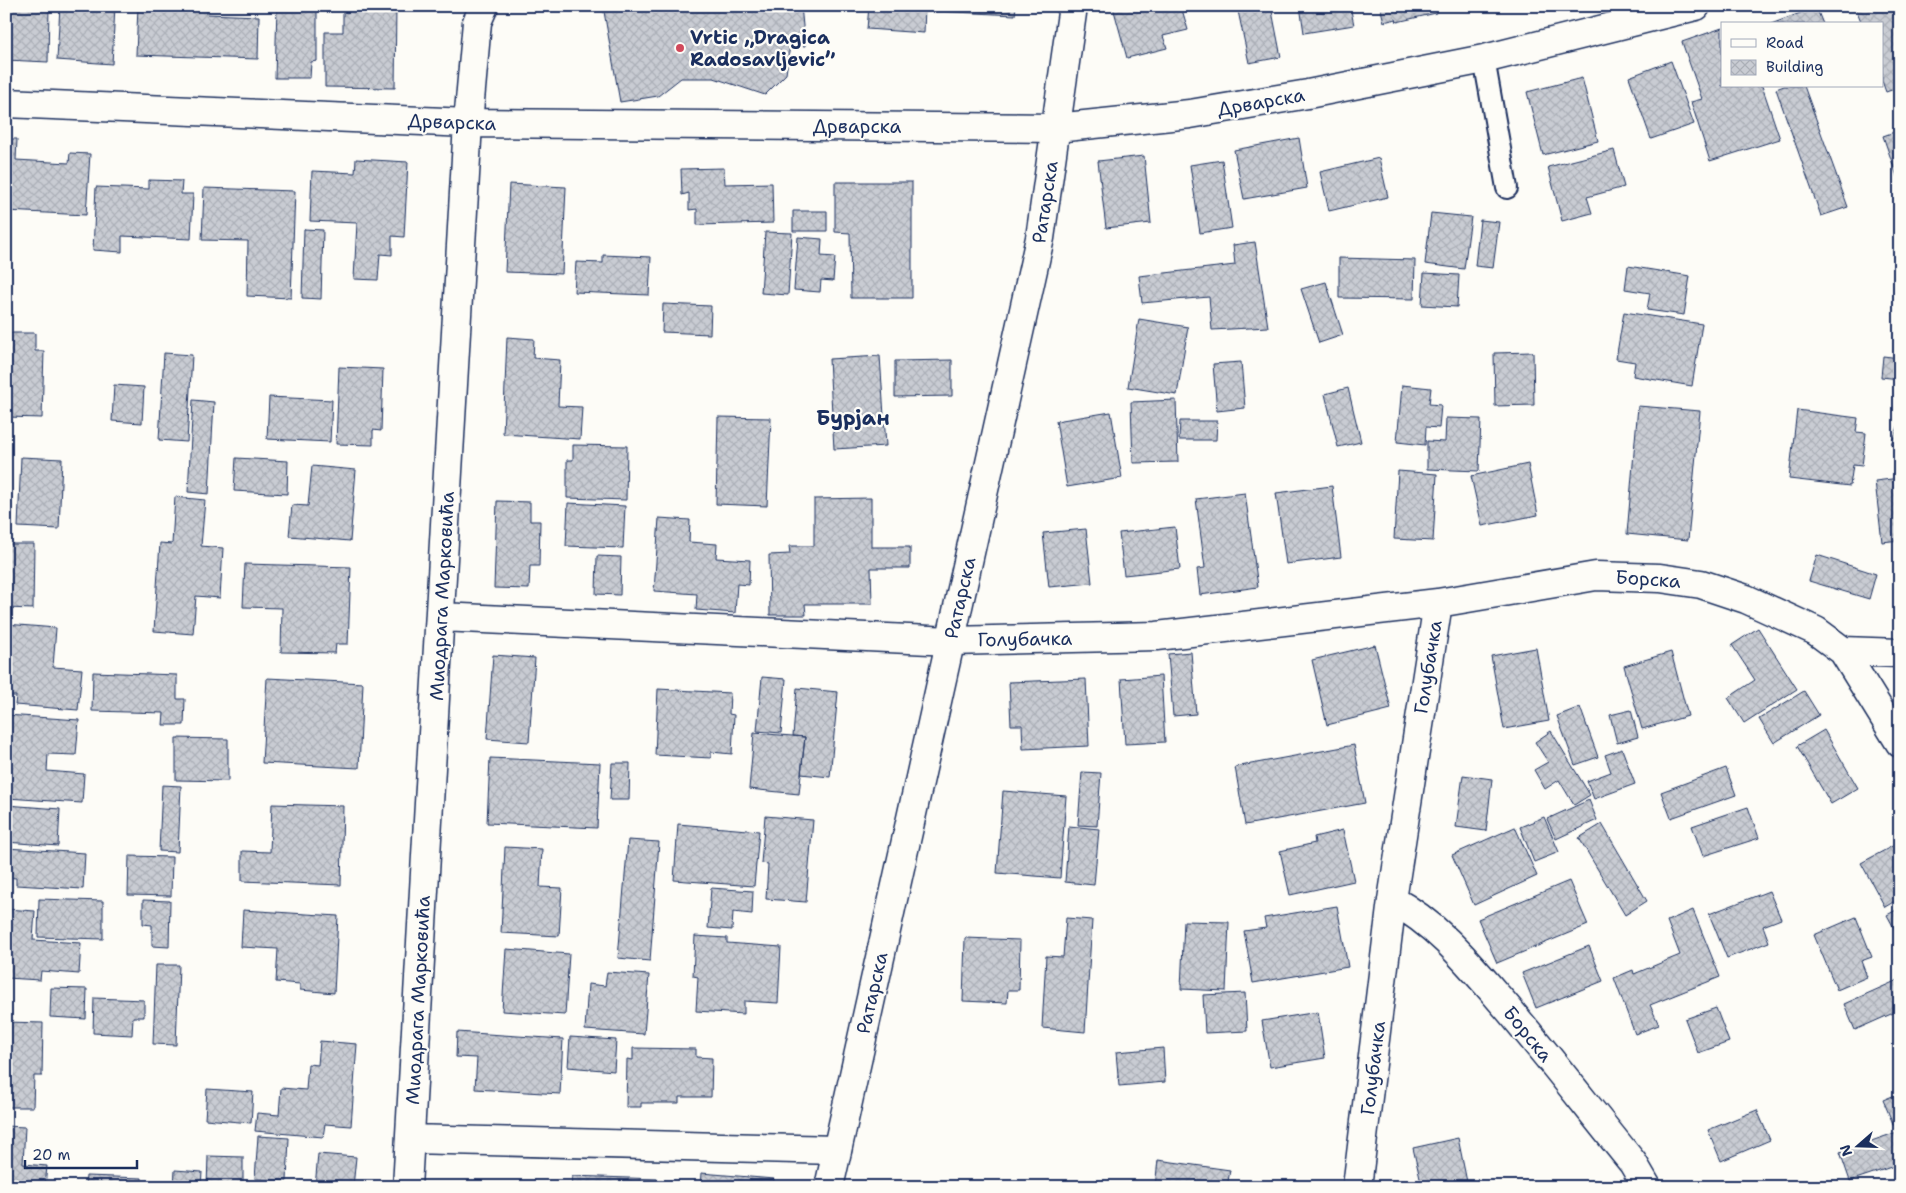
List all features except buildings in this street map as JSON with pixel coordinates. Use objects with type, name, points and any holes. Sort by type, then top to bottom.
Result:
[{"type":"street","name":"Миодрага Марковића","points":[[407,1187],[468,123],[477,22],[484,6]]},
{"type":"street","name":"Ратарска","points":[[829,1187],[1040,238],[1073,6]]},
{"type":"street","name":"Дрварска","points":[[6,103],[468,123],[1056,128],[1190,114],[1308,94],[1484,59],[1696,6]]},
{"type":"street","name":"Борска","points":[[1438,603],[1596,576],[1660,578],[1701,584],[1746,599],[1816,631],[1843,651],[1900,743]]},
{"type":"street","name":"Голубачка","points":[[441,617],[951,641],[1158,636],[1438,603],[1392,900],[1357,1187]]},
{"type":"street","points":[[1843,651],[1900,653]]},
{"type":"street","name":"Борска","points":[[1392,900],[1413,911],[1460,954],[1534,1040],[1633,1163],[1647,1187]]},
{"type":"street","points":[[410,1139],[837,1150]]},
{"type":"lane","points":[[1484,59],[1507,188]]},
{"type":"place","name":"Vrtic „Dragica Radosavljevic”","points":[[680,48]]},
{"type":"district","name":"Бурјан","points":[[853,418]]}]
